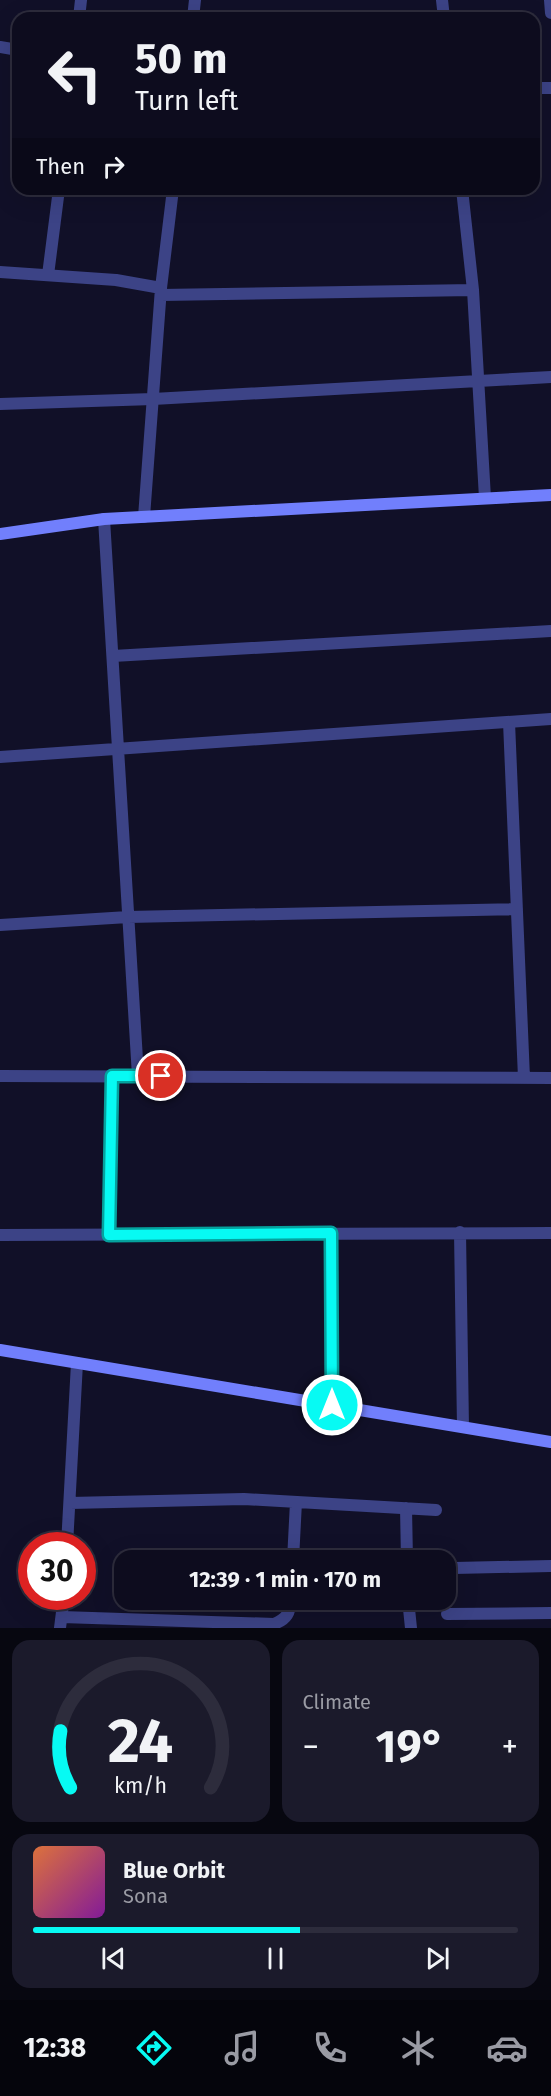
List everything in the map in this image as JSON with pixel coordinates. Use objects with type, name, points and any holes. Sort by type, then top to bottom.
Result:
[{"type":"street","points":[[550,0],[551,13]]},
{"type":"street","points":[[48,275],[58,195]]},
{"type":"street","points":[[144,517],[161,292],[172,195]]},
{"type":"street","points":[[463,195],[473,290],[485,498]]},
{"type":"street","points":[[0,272],[116,280],[161,292],[473,290]]},
{"type":"street","points":[[0,404],[153,399],[551,376]]},
{"type":"street","points":[[0,534],[104,519],[551,495]]},
{"type":"street","points":[[104,519],[138,1076]]},
{"type":"street","points":[[112,656],[551,631]]},
{"type":"street","points":[[0,757],[551,719]]},
{"type":"street","points":[[509,722],[524,1078]]},
{"type":"street","points":[[0,925],[128,917],[517,909]]},
{"type":"street","points":[[0,1076],[551,1078]]},
{"type":"street","points":[[109,1235],[112,1076]]},
{"type":"street","points":[[460,1232],[463,1427]]},
{"type":"street","points":[[331,1233],[332,1405]]},
{"type":"street","points":[[0,1235],[551,1233]]},
{"type":"street","points":[[0,1350],[551,1442]]},
{"type":"street","points":[[68,1532],[77,1363]]},
{"type":"street","points":[[70,1503],[244,1499],[435,1510]]},
{"type":"street","points":[[294,1550],[296,1502]]},
{"type":"street","points":[[406,1508],[407,1550]]},
{"type":"street","points":[[456,1568],[551,1566]]},
{"type":"street","points":[[61,1622],[274,1624],[284,1620],[290,1610]]},
{"type":"street","points":[[409,1610],[411,1628]]},
{"type":"street","points":[[447,1614],[551,1613]]},
{"type":"route","points":[[161,1076],[112,1076],[109,1235],[331,1233],[332,1405]]}]
